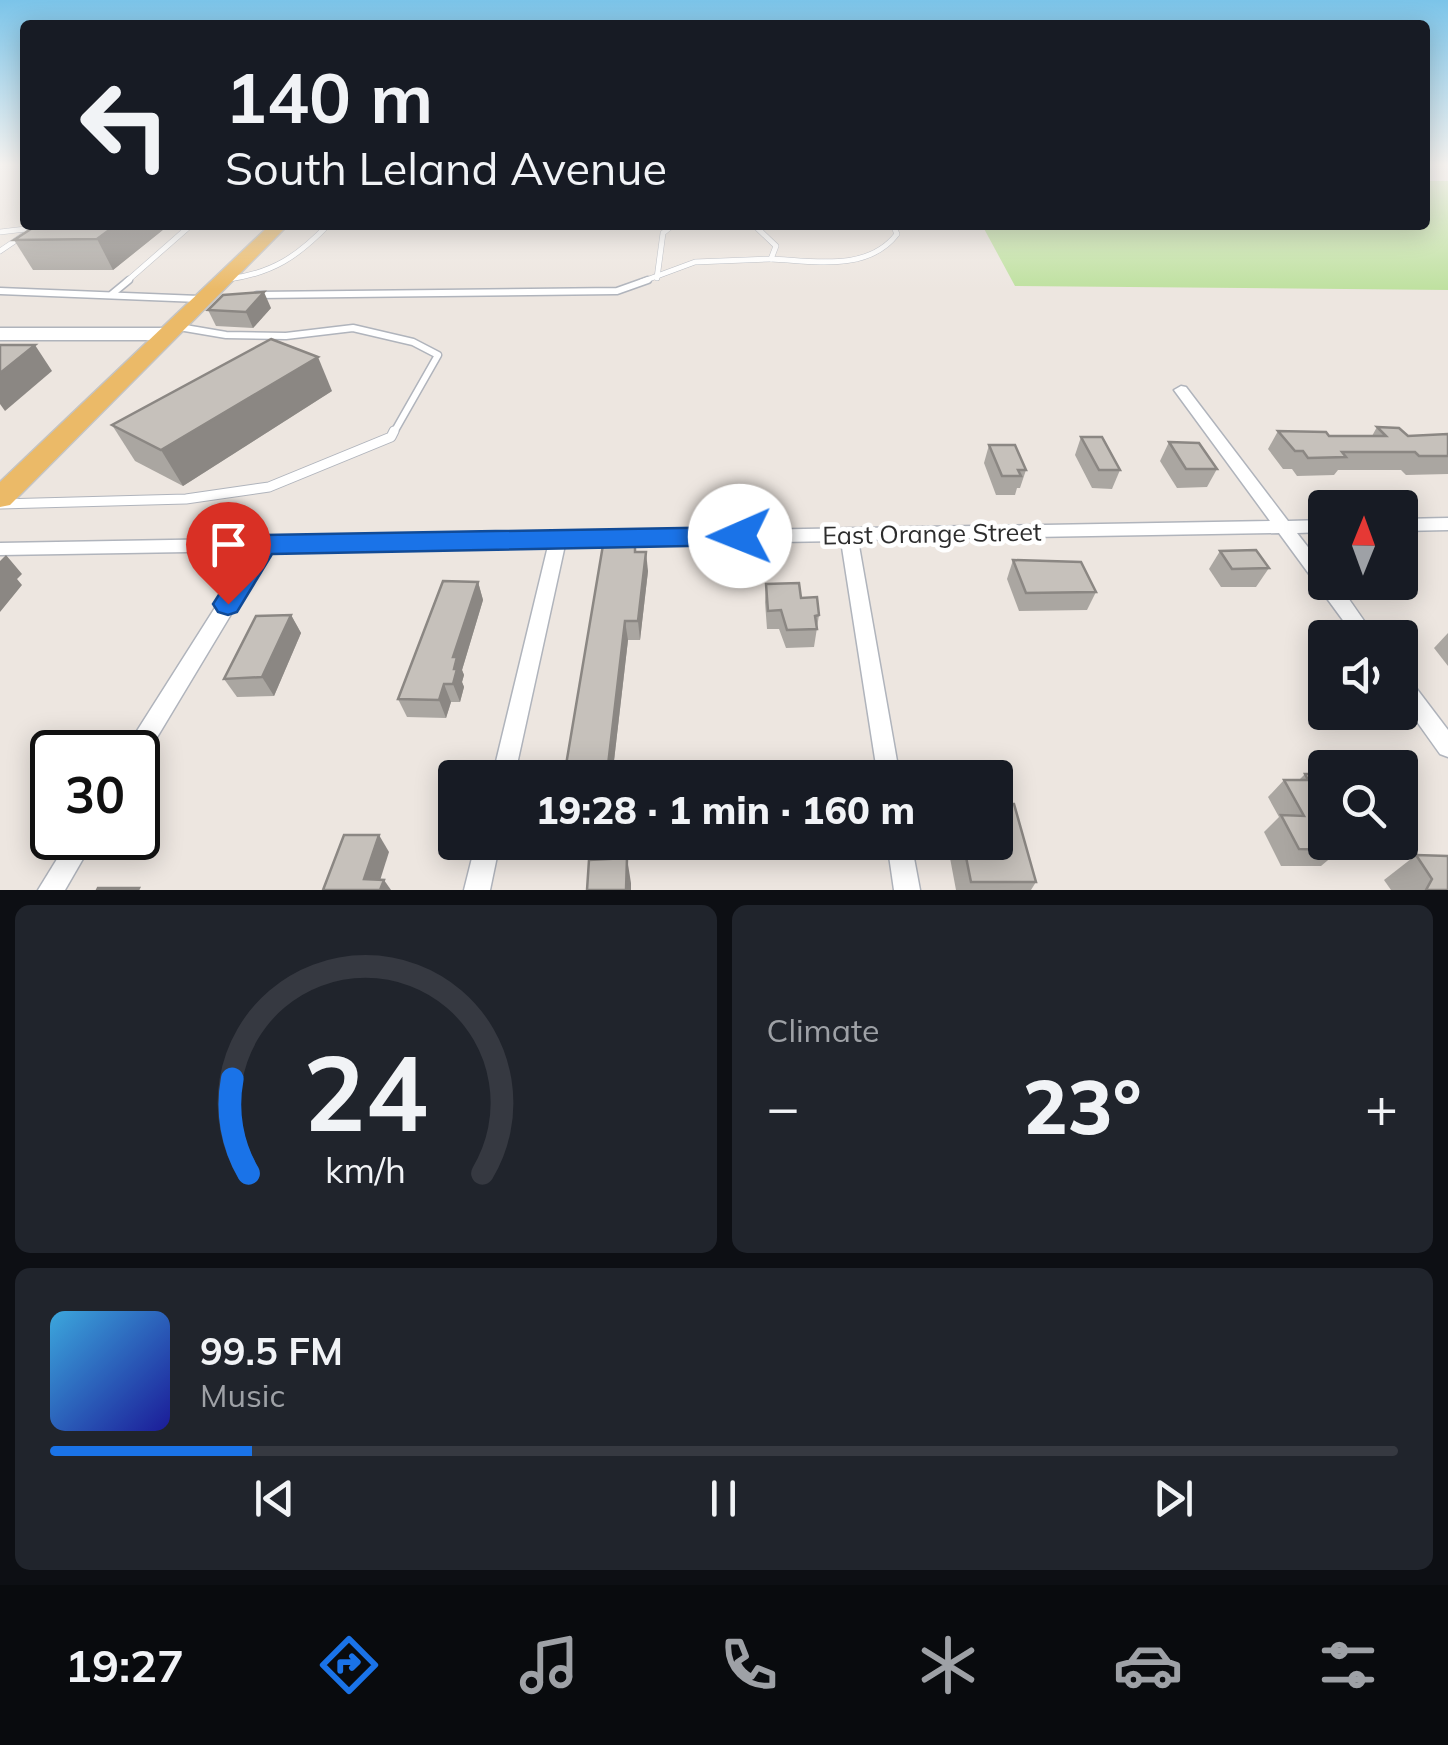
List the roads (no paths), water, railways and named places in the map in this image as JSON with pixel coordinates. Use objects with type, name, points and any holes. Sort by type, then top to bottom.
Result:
[{"type":"main road","points":[[0,501],[275,230]]},
{"type":"main road","points":[[0,334],[172,330]]},
{"type":"street","points":[[1181,390],[1308,559]]},
{"type":"street","points":[[1418,525],[1448,524]]},
{"type":"street","name":"East Orange Street","points":[[0,550],[1308,526]]},
{"type":"street","points":[[849,535],[885,760]]},
{"type":"street","points":[[507,760],[558,538]]},
{"type":"street","points":[[150,730],[264,544]]},
{"type":"street","points":[[1418,706],[1448,747]]},
{"type":"street","points":[[51,890],[70,860]]},
{"type":"street","points":[[477,890],[484,860]]},
{"type":"street","points":[[902,860],[907,890]]},
{"type":"lane","points":[[0,252],[31,230]]},
{"type":"lane","points":[[112,294],[186,230]]},
{"type":"lane","points":[[0,291],[216,292],[289,265],[323,230]]},
{"type":"lane","points":[[657,278],[662,234],[667,230]]},
{"type":"lane","points":[[763,230],[776,246],[772,259]]},
{"type":"lane","points":[[247,295],[617,291],[695,262],[836,260],[879,254],[891,246],[895,230]]},
{"type":"lane","points":[[0,501],[186,498],[270,487],[391,437],[438,356],[413,342],[354,328],[286,336],[172,330]]}]
